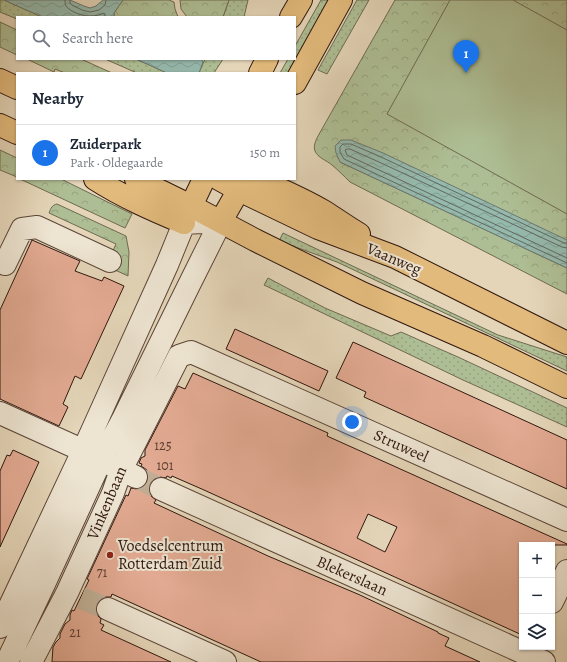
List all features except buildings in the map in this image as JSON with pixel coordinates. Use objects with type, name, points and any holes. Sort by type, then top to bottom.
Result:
[{"type":"main road","points":[[292,16],[300,0]]},
{"type":"main road","points":[[296,81],[341,0]]},
{"type":"main road","points":[[260,72],[266,60]]},
{"type":"main road","points":[[0,80],[16,88]]},
{"type":"main road","points":[[0,125],[16,133]]},
{"type":"main road","points":[[96,180],[113,191],[128,198],[188,215],[221,222],[260,243],[362,293],[483,346],[567,387]]},
{"type":"main road","points":[[137,180],[188,215]]},
{"type":"main road","points":[[188,215],[204,180]]},
{"type":"main road","points":[[221,222],[247,183],[226,180]]},
{"type":"main road","name":"Vaanweg","points":[[247,183],[282,190],[324,212],[395,257],[567,343]]},
{"type":"street","name":"Vinkenbaan","points":[[7,662],[44,584],[110,465],[167,266],[188,215]]},
{"type":"street","name":"Vinkenbaan","points":[[31,662],[74,596],[113,493],[110,465],[122,421],[221,222]]},
{"type":"street","points":[[2,266],[22,229],[37,227],[110,261]]},
{"type":"street","name":"Vinkenbaan","points":[[0,626],[110,465],[179,356],[192,352]]},
{"type":"street","name":"Struweel","points":[[192,352],[567,520]]},
{"type":"street","points":[[0,412],[110,465]]},
{"type":"street","name":"Blekerslaan","points":[[161,489],[531,656]]},
{"type":"street","points":[[555,596],[567,571]]},
{"type":"street","points":[[44,584],[74,596]]},
{"type":"street","points":[[108,609],[224,662]]},
{"type":"green space","points":[[0,0],[4,0],[40,16],[16,16],[16,19],[0,12]]},
{"type":"green space","points":[[123,0],[169,0],[174,2],[178,16],[114,16],[114,13]]},
{"type":"green space","points":[[180,0],[229,0],[223,16],[186,16],[181,9]]},
{"type":"green space","points":[[229,0],[248,0],[244,16],[223,16]]},
{"type":"green space","points":[[321,0],[334,0],[296,72],[281,72],[287,60],[296,60],[296,44]]},
{"type":"green space","points":[[357,0],[369,0],[327,74],[318,70]]},
{"type":"green space","points":[[395,0],[567,0],[567,261],[340,162],[567,268],[567,294],[350,182],[332,165],[316,153],[314,147],[318,136]]},
{"type":"green space","points":[[450,0],[513,0],[567,30],[567,214],[387,114]]},
{"type":"green space","points":[[0,22],[16,30],[16,55],[0,47]]},
{"type":"green space","points":[[29,60],[83,60],[110,72],[62,72],[55,69],[54,72]]},
{"type":"green space","points":[[107,60],[138,60],[165,72],[135,72]]},
{"type":"green space","points":[[205,60],[222,60],[215,72],[199,72]]},
{"type":"green space","points":[[0,150],[16,158],[16,177],[0,170]]},
{"type":"green space","points":[[22,180],[63,180],[132,214],[125,228]]},
{"type":"green space","points":[[57,204],[126,236],[129,252],[128,276],[113,269],[111,255],[116,244],[49,213],[52,207]]},
{"type":"green space","points":[[283,233],[498,335],[567,357],[567,371],[337,262],[279,241]]},
{"type":"green space","points":[[268,278],[325,308],[391,336],[401,332],[567,408],[567,427],[463,380],[264,285]]},
{"type":"water","points":[[4,0],[70,0],[90,8],[96,6],[103,0],[123,0],[114,13],[114,16],[40,16]]},
{"type":"water","points":[[138,60],[202,60],[203,62],[199,72],[165,72]]},
{"type":"water","points":[[341,140],[351,140],[383,153],[567,240],[567,268],[340,162],[335,146]]},
{"type":"tunnel","points":[[136,477],[161,489]]},
{"type":"tunnel","points":[[81,598],[108,609]]},
{"type":"place","name":"Zuiderpark","points":[[466,73]]},
{"type":"place","name":"Voedselcentrum Rotterdam Zuid","points":[[110,555]]}]
